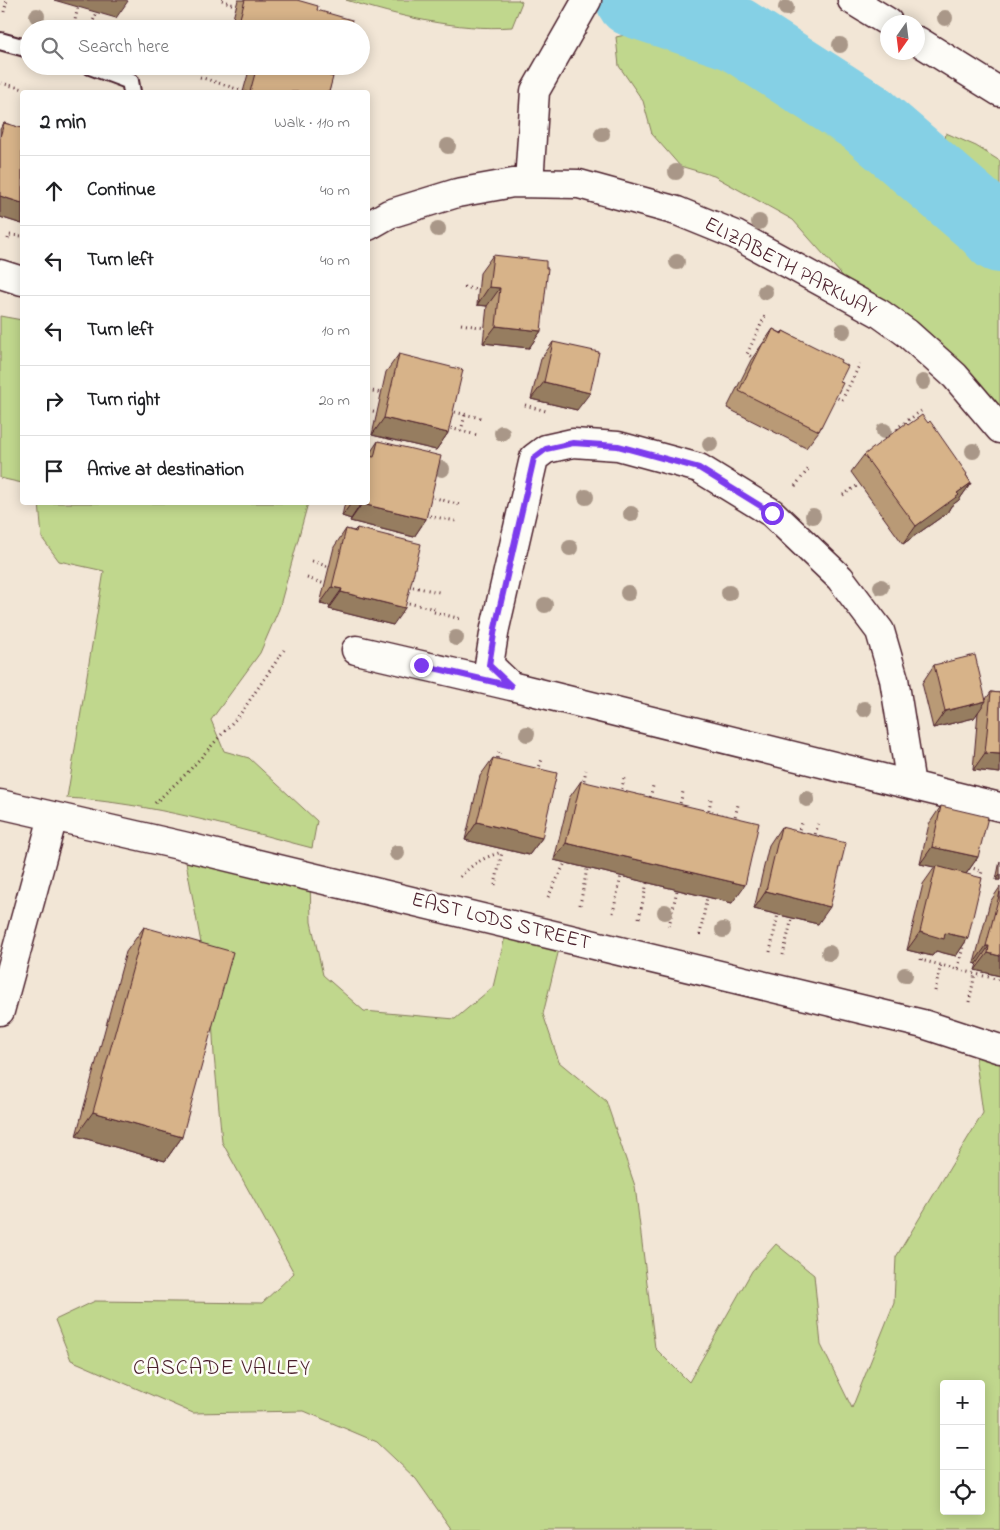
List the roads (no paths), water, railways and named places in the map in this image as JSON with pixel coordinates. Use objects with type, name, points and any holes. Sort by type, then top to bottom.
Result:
[{"type":"street","points":[[529,183],[535,91],[587,0]]},
{"type":"street","points":[[852,0],[880,17]]},
{"type":"street","points":[[925,45],[1000,92]]},
{"type":"street","name":"ELIZABETH PARKWAY","points":[[370,225],[389,214],[457,193],[513,183],[579,184],[659,206],[736,235],[879,313],[907,333],[955,376],[1000,429]]},
{"type":"street","points":[[0,274],[20,280]]},
{"type":"street","points":[[511,686],[489,665],[495,628],[534,458],[546,449],[573,443],[618,446],[699,468],[772,513],[840,578],[880,631],[894,679],[911,785]]},
{"type":"street","points":[[356,650],[511,686],[1000,807]]},
{"type":"street","name":"EAST LODS STREET","points":[[0,804],[923,1024],[1000,1049]]},
{"type":"street","points":[[0,1011],[54,817]]},
{"type":"lane","points":[[0,41],[20,47]]},
{"type":"lane","points":[[114,75],[130,81],[132,90]]},
{"type":"waterway","points":[[633,0],[736,34],[866,118],[990,225],[1000,236]]},
{"type":"district","name":"CASCADE VALLEY","points":[[222,1369]]}]
